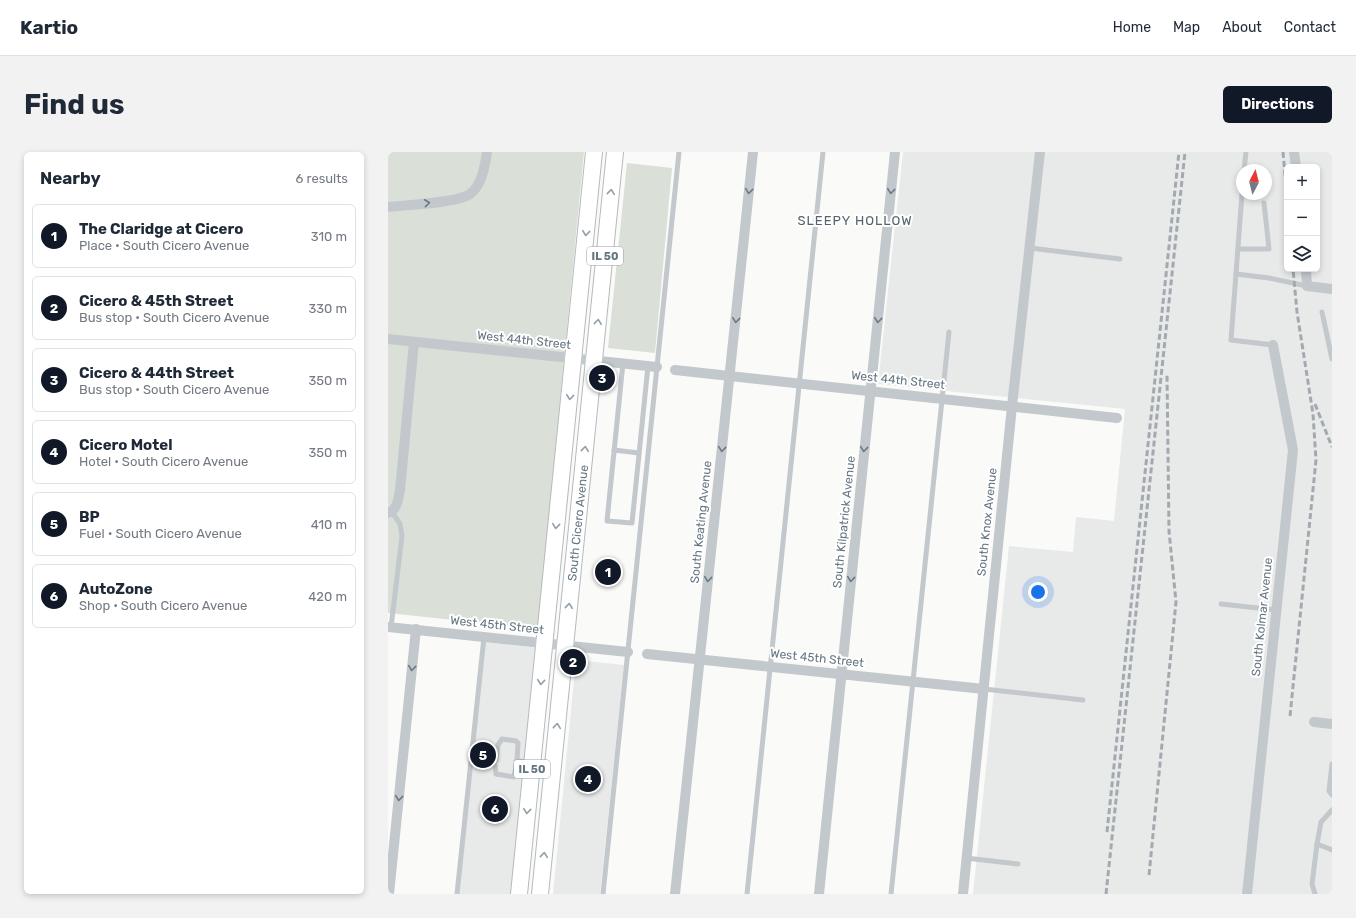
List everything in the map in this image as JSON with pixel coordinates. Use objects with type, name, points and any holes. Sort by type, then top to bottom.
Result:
[{"type":"main road","name":"South Cicero Avenue","points":[[519,894],[521,761],[544,643],[594,152]]},
{"type":"main road","name":"South Cicero Avenue","points":[[540,894],[615,152]]},
{"type":"street","points":[[388,207],[456,200],[470,194],[478,184],[483,174],[487,152]]},
{"type":"street","name":"South Keating Avenue","points":[[675,894],[753,152]]},
{"type":"street","name":"South Kilpatrick Avenue","points":[[818,894],[895,152]]},
{"type":"street","name":"South Knox Avenue","points":[[963,894],[1012,406],[1040,152]]},
{"type":"street","points":[[1294,152],[1296,164]]},
{"type":"street","points":[[1306,272],[1307,286],[1332,289]]},
{"type":"street","name":"West 44th Street","points":[[388,339],[652,366]]},
{"type":"street","points":[[390,513],[397,504],[400,490],[414,342]]},
{"type":"street","name":"South Kolmar Avenue","points":[[1247,894],[1293,450],[1273,345]]},
{"type":"street","name":"West 44th Street","points":[[675,370],[1117,418]]},
{"type":"street","name":"West 45th Street","points":[[390,627],[628,652]]},
{"type":"street","points":[[389,894],[416,629]]},
{"type":"street","name":"West 45th Street","points":[[647,654],[984,689]]},
{"type":"street","points":[[1314,722],[1332,724]]},
{"type":"lane","points":[[623,363],[607,521],[632,523],[639,453],[652,366],[679,152]]},
{"type":"lane","points":[[747,894],[823,152]]},
{"type":"lane","points":[[1245,164],[1246,152]]},
{"type":"lane","points":[[1242,200],[1231,340],[1273,345]]},
{"type":"lane","points":[[1238,249],[1269,249],[1264,203]]},
{"type":"lane","points":[[1030,248],[1120,259]]},
{"type":"lane","points":[[1236,274],[1269,278],[1307,286]]},
{"type":"lane","points":[[1322,312],[1332,359]]},
{"type":"lane","points":[[891,894],[949,332]]},
{"type":"lane","points":[[603,894],[628,652],[652,366]]},
{"type":"lane","points":[[614,450],[639,453]]},
{"type":"lane","points":[[390,513],[400,524],[402,536],[390,627]]},
{"type":"lane","points":[[1221,604],[1276,610]]},
{"type":"lane","points":[[457,894],[484,637]]},
{"type":"lane","points":[[984,689],[1083,700]]},
{"type":"lane","points":[[502,739],[516,741],[519,747],[517,752],[521,761],[515,770],[514,777],[499,776],[495,771],[500,750],[499,741],[502,739]]},
{"type":"lane","points":[[1332,764],[1330,791],[1332,795]]},
{"type":"lane","points":[[1313,893],[1312,884],[1321,822],[1332,810]]},
{"type":"lane","points":[[1317,844],[1332,850]]},
{"type":"lane","points":[[966,858],[1018,864]]},
{"type":"shaded area","points":[[388,152],[584,152],[538,629],[388,613]]},
{"type":"shaded area","points":[[903,152],[1332,152],[1332,894],[973,894],[1009,546],[1073,552],[1076,517],[1114,521],[1125,409],[878,384]]},
{"type":"shaded area","points":[[627,163],[672,168],[655,353],[608,348]]},
{"type":"shaded area","points":[[483,642],[540,648],[513,894],[457,894]]},
{"type":"shaded area","points":[[576,660],[624,665],[600,894],[553,894]]},
{"type":"railway","points":[[1107,832],[1179,152]]},
{"type":"railway","points":[[1106,894],[1185,152]]},
{"type":"railway","points":[[1283,152],[1284,164]]},
{"type":"railway","points":[[1290,716],[1316,460],[1313,414],[1297,312],[1293,272]]},
{"type":"railway","points":[[1149,875],[1176,602],[1169,531],[1167,375]]},
{"type":"railway","points":[[1315,404],[1332,447]]},
{"type":"place","name":"Cicero & 44th Street","points":[[602,378]]},
{"type":"place","name":"The Claridge at Cicero","points":[[608,572]]},
{"type":"place","name":"Cicero & 45th Street","points":[[573,662]]},
{"type":"place","name":"BP","points":[[483,755]]},
{"type":"place","name":"Cicero Motel","points":[[588,779]]},
{"type":"place","name":"AutoZone","points":[[495,809]]},
{"type":"district","name":"SLEEPY HOLLOW","points":[[855,220]]}]
